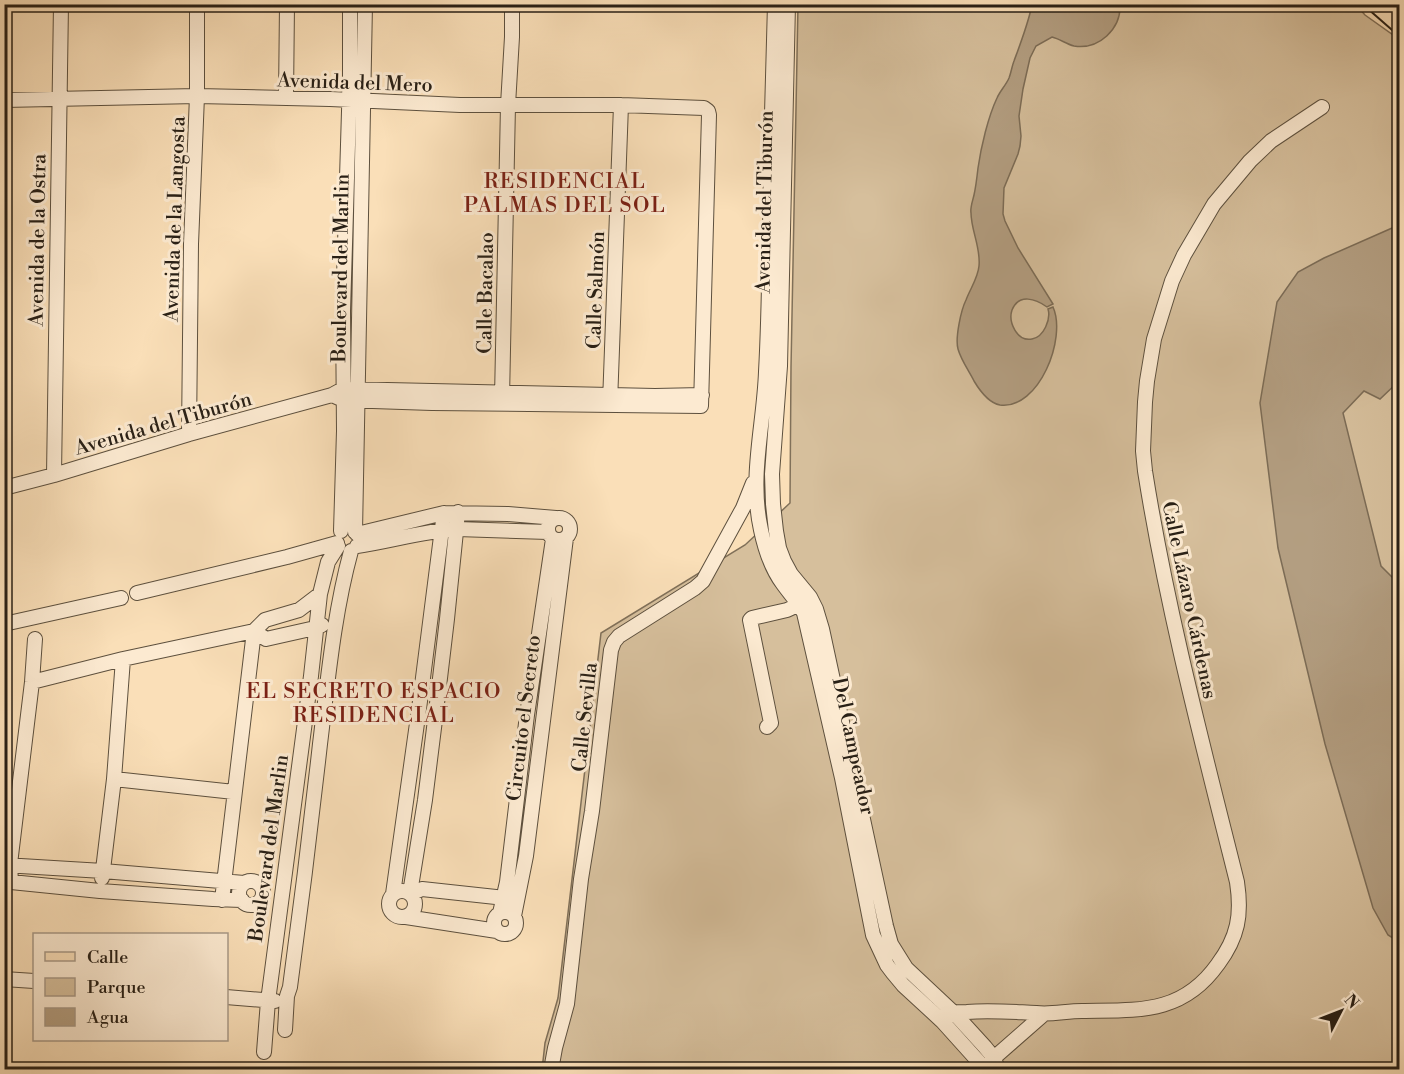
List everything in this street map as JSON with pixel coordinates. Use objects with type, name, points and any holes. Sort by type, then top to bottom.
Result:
[{"type":"main road","points":[[1376,4],[1399,25]]},
{"type":"street","name":"Avenida de la Ostra","points":[[54,475],[60,4]]},
{"type":"street","name":"Avenida de la Langosta","points":[[189,434],[197,4]]},
{"type":"street","points":[[286,98],[287,4]]},
{"type":"street","name":"Boulevard del Marlin","points":[[285,1030],[287,996],[302,897],[331,653],[348,540],[350,470],[344,264],[350,4]]},
{"type":"street","name":"Boulevard del Marlin","points":[[346,394],[364,102],[365,4]]},
{"type":"street","name":"Calle Bacalao","points":[[502,398],[512,4]]},
{"type":"street","name":"Avenida del Tiburón","points":[[771,401],[770,285],[777,198],[781,8]]},
{"type":"street","name":"Avenida del Mero","points":[[4,100],[197,96],[460,105],[621,105],[704,108],[709,115],[702,400]]},
{"type":"street","name":"Calle Salmón","points":[[611,400],[621,105]]},
{"type":"street","name":"Calle Lázaro Cárdenas","points":[[954,1013],[975,1011],[1044,1014],[1078,1011],[1132,1011],[1166,1004],[1199,986],[1212,973],[1233,940],[1238,922],[1240,899],[1237,882],[1191,699],[1145,471],[1143,451],[1147,381],[1154,339],[1172,281],[1184,255],[1214,204],[1250,161],[1271,141],[1322,107]]},
{"type":"street","name":"Avenida del Tiburón","points":[[4,488],[189,434],[346,394],[702,400]]},
{"type":"street","name":"Del Campeador","points":[[771,401],[773,504],[779,548],[791,574],[810,597],[816,609],[827,649],[834,712],[871,887],[891,944],[898,956],[906,968],[986,1047],[990,1066]]},
{"type":"street","name":"Del Campeador","points":[[771,401],[756,464],[750,509],[771,565],[782,583],[800,604],[804,613],[834,712]]},
{"type":"street","points":[[756,475],[760,472],[772,474]]},
{"type":"street","points":[[750,509],[773,504]]},
{"type":"street","name":"Calle Sevilla","points":[[551,1070],[567,1004],[611,650],[619,636],[704,581],[750,509]]},
{"type":"street","points":[[410,894],[436,712],[451,512]]},
{"type":"street","points":[[137,593],[287,557],[348,540],[451,512],[565,519],[571,531],[556,536],[450,529],[394,540],[348,540]]},
{"type":"street","points":[[556,518],[549,523],[556,536]]},
{"type":"street","points":[[450,529],[419,709],[393,894],[389,905],[394,915],[400,917],[497,931],[501,934],[511,933],[517,925],[509,907]]},
{"type":"street","name":"Circuito el Secreto","points":[[509,907],[527,716],[556,536]]},
{"type":"street","name":"Circuito el Secreto","points":[[509,907],[526,856],[543,717],[556,536]]},
{"type":"street","name":"Boulevard del Marlin","points":[[264,1052],[281,892],[320,594],[328,562],[348,540]]},
{"type":"street","points":[[32,682],[123,659],[254,631],[265,620],[299,610],[320,594]]},
{"type":"street","points":[[4,624],[121,598]]},
{"type":"street","points":[[767,727],[771,723],[750,620],[788,610],[800,604]]},
{"type":"street","points":[[254,631],[266,639],[315,628],[338,613]]},
{"type":"street","points":[[222,900],[254,631]]},
{"type":"street","points":[[7,864],[244,883],[248,881],[257,883],[263,890],[263,894],[258,902],[249,905],[242,900],[100,891],[13,883],[10,880],[7,864],[32,682],[35,639]]},
{"type":"street","points":[[100,891],[114,779],[123,659]]},
{"type":"street","points":[[419,709],[436,712]]},
{"type":"street","points":[[527,716],[543,717]]},
{"type":"street","points":[[114,779],[234,792]]},
{"type":"street","points":[[242,900],[239,891],[244,883]]},
{"type":"street","name":"Del Campeador","points":[[871,887],[873,935],[886,965],[903,985],[990,1066]]},
{"type":"street","points":[[410,894],[422,889],[509,907]]},
{"type":"street","points":[[393,894],[404,891],[414,899],[415,904],[411,914],[406,917]]},
{"type":"street","points":[[281,892],[302,897]]},
{"type":"street","points":[[497,931],[494,921],[509,907]]},
{"type":"street","points":[[4,979],[33,981]]},
{"type":"street","points":[[228,997],[278,1002],[287,996]]},
{"type":"street","points":[[942,1021],[954,1013]]},
{"type":"street","points":[[990,1066],[1044,1014]]},
{"type":"green space","points":[[798,5],[1356,5],[1365,15],[1400,40],[1399,1069],[542,1070],[545,1043],[558,998],[601,633],[745,545],[790,503]]},
{"type":"water","points":[[1032,5],[1120,5],[1117,22],[1107,36],[1100,41],[1092,45],[1074,46],[1052,37],[1036,46],[1030,58],[1019,116],[1020,146],[1004,188],[1003,214],[1018,248],[1053,304],[1047,307],[1033,300],[1023,299],[1012,310],[1011,320],[1015,330],[1022,337],[1036,338],[1043,331],[1047,322],[1048,309],[1053,307],[1056,336],[1053,353],[1038,384],[1027,396],[1014,403],[1000,405],[989,399],[976,385],[959,353],[957,338],[962,310],[976,279],[979,266],[971,206],[983,142],[998,95],[1010,76]]},
{"type":"water","points":[[1399,225],[1399,381],[1380,399],[1364,391],[1343,413],[1381,566],[1399,584],[1399,942],[1388,935],[1373,908],[1325,744],[1278,548],[1260,403],[1277,302],[1298,272]]},
{"type":"district","name":"RESIDENCIAL PALMAS DEL SOL","points":[[565,193]]},
{"type":"district","name":"EL SECRETO ESPACIO RESIDENCIAL","points":[[374,703]]}]
